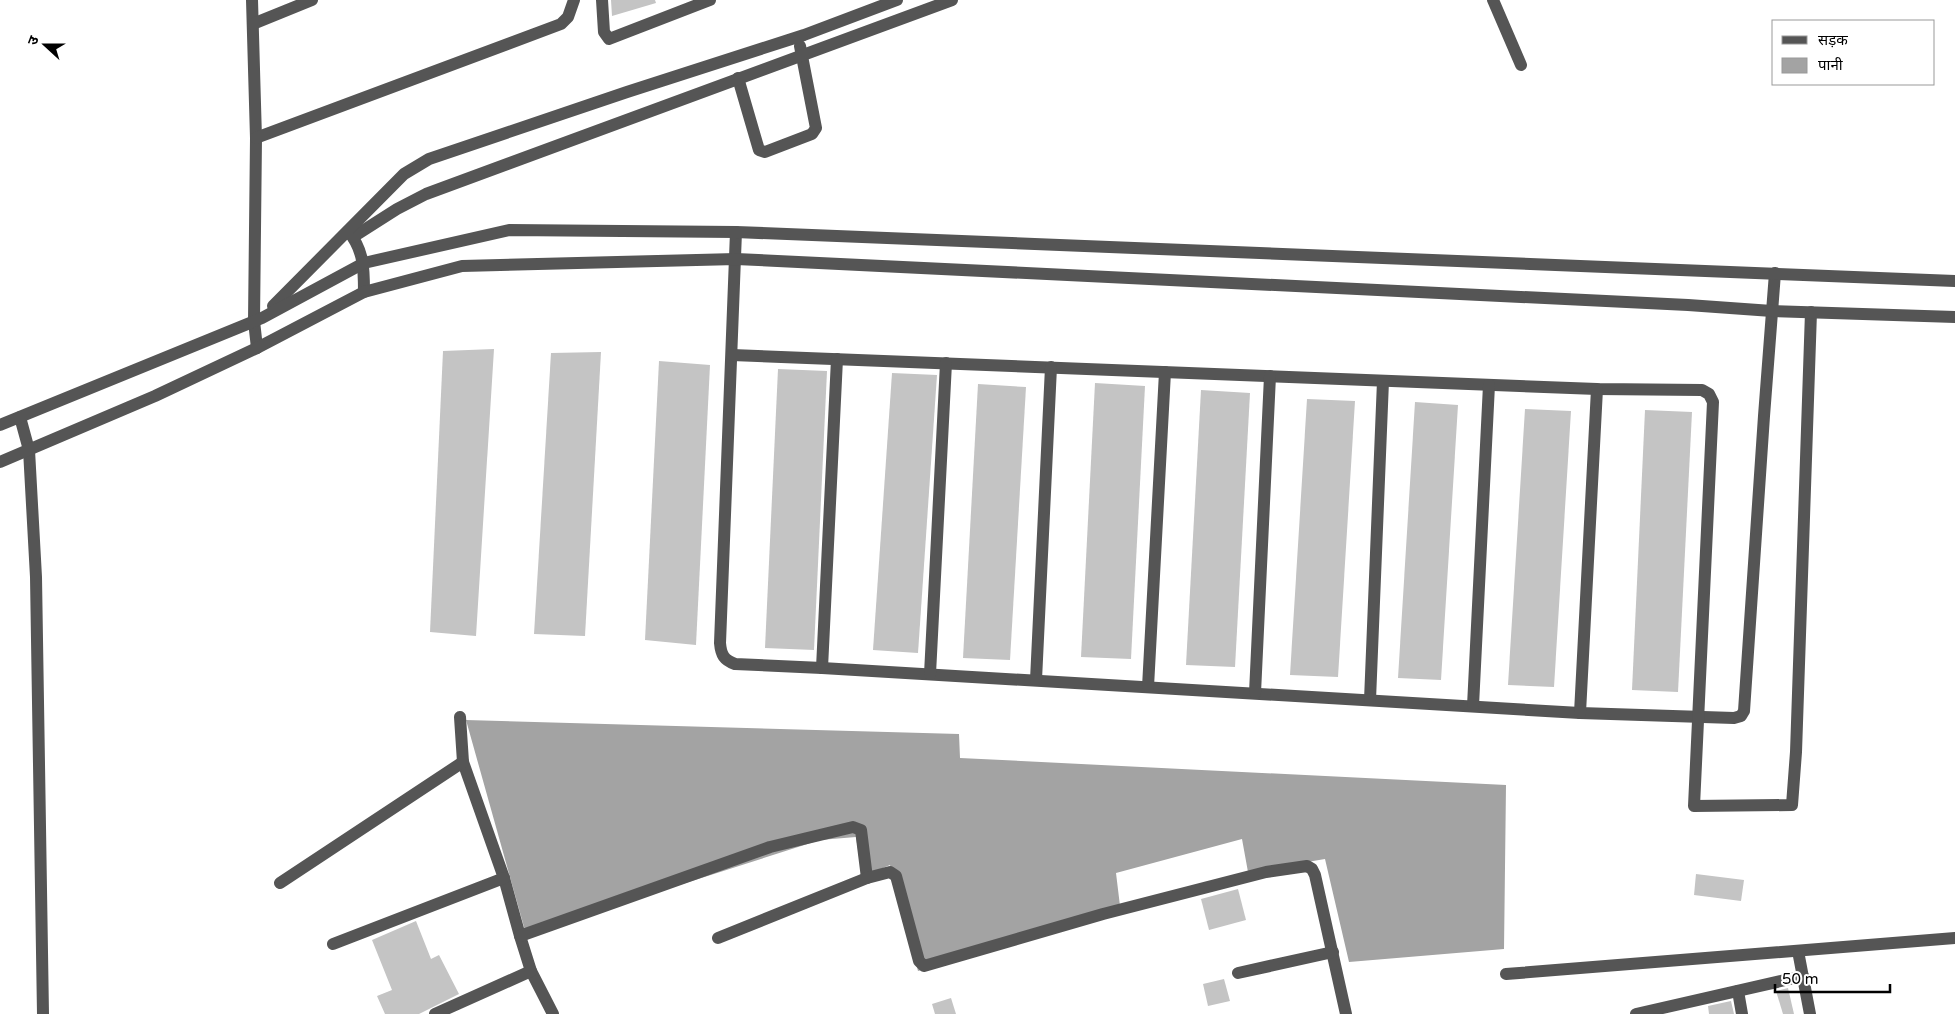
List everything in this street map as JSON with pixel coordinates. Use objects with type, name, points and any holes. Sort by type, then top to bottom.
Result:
[{"type":"street","points":[[252,0],[256,138],[257,348]]},
{"type":"street","points":[[253,24],[312,0]]},
{"type":"street","points":[[256,138],[561,24],[568,17],[574,0]]},
{"type":"street","points":[[602,0],[604,32],[608,39],[710,0]]},
{"type":"street","points":[[258,319],[351,234],[404,174],[429,159],[797,37],[897,0]]},
{"type":"street","points":[[351,234],[426,194],[952,0]]},
{"type":"street","points":[[1493,0],[1521,66]]},
{"type":"street","points":[[738,78],[759,150],[765,152],[815,132],[816,128],[802,54],[797,37]]},
{"type":"street","points":[[0,425],[258,319],[364,263],[509,230],[736,232],[1955,281]]},
{"type":"street","points":[[736,232],[721,653],[727,661],[735,664],[1580,712],[1699,717],[1734,718],[1741,716],[1744,711],[1775,273]]},
{"type":"street","points":[[351,234],[364,263],[364,292]]},
{"type":"street","points":[[0,462],[155,396],[257,348],[364,292],[462,266],[736,259],[1688,305],[1772,311],[1955,317]]},
{"type":"street","points":[[732,355],[1597,390],[1702,390],[1709,394],[1712,402],[1694,806],[1792,805],[1796,752],[1811,312]]},
{"type":"street","points":[[822,668],[837,359]]},
{"type":"street","points":[[930,674],[946,363]]},
{"type":"street","points":[[1036,680],[1051,368]]},
{"type":"street","points":[[1148,687],[1165,372]]},
{"type":"street","points":[[1255,693],[1270,376]]},
{"type":"street","points":[[1370,700],[1383,381]]},
{"type":"street","points":[[1473,706],[1489,385]]},
{"type":"street","points":[[1580,712],[1597,390]]},
{"type":"street","points":[[20,417],[29,450],[36,577],[43,1014]]},
{"type":"street","points":[[460,717],[463,762],[504,878],[531,971],[553,1014]]},
{"type":"street","points":[[280,883],[463,762]]},
{"type":"street","points":[[520,936],[770,847],[853,826],[861,830],[867,878]]},
{"type":"street","points":[[718,938],[867,878],[890,872],[896,876],[919,961],[924,966],[1103,914],[1266,872],[1307,866],[1312,869],[1315,875],[1346,1014]]},
{"type":"street","points":[[333,944],[504,878]]},
{"type":"street","points":[[1506,974],[1955,938]]},
{"type":"street","points":[[1798,950],[1810,1014]]},
{"type":"street","points":[[1238,973],[1333,952]]},
{"type":"street","points":[[435,1014],[531,971]]},
{"type":"street","points":[[1636,1014],[1803,976]]},
{"type":"street","points":[[1738,991],[1742,1014]]},
{"type":"water","points":[[466,720],[959,734],[960,758],[1506,785],[1504,949],[1349,962],[1325,859],[1248,872],[1242,839],[1116,873],[1120,906],[918,971],[890,865],[862,877],[856,837],[820,840],[526,934]]},
{"type":"building","points":[[611,0],[655,0],[656,3],[612,16]]},
{"type":"building","points":[[494,349],[476,636],[430,632],[443,351]]},
{"type":"building","points":[[601,352],[585,636],[534,634],[551,353]]},
{"type":"building","points":[[659,361],[710,365],[696,645],[645,640]]},
{"type":"building","points":[[778,369],[827,371],[814,650],[765,648]]},
{"type":"building","points":[[892,373],[937,375],[918,653],[873,650]]},
{"type":"building","points":[[1095,383],[1145,386],[1131,659],[1081,657]]},
{"type":"building","points":[[978,384],[1026,387],[1010,660],[963,658]]},
{"type":"building","points":[[1201,390],[1250,393],[1235,667],[1186,665]]},
{"type":"building","points":[[1307,399],[1355,401],[1338,677],[1290,675]]},
{"type":"building","points":[[1415,402],[1458,405],[1441,680],[1398,678]]},
{"type":"building","points":[[1525,409],[1571,411],[1554,687],[1508,685]]},
{"type":"building","points":[[1645,410],[1692,412],[1678,692],[1632,690]]},
{"type":"building","points":[[1696,874],[1744,880],[1741,901],[1694,895]]},
{"type":"building","points":[[1238,889],[1246,920],[1209,930],[1201,899]]},
{"type":"building","points":[[416,921],[431,959],[439,955],[459,994],[419,1014],[385,1014],[377,996],[392,990],[372,940]]},
{"type":"building","points":[[1224,979],[1230,1001],[1208,1006],[1203,984]]},
{"type":"building","points":[[1788,988],[1794,1014],[1783,1014],[1776,991]]},
{"type":"building","points":[[951,998],[956,1014],[935,1014],[932,1004]]},
{"type":"building","points":[[1731,1001],[1734,1014],[1709,1014],[1708,1006]]}]
